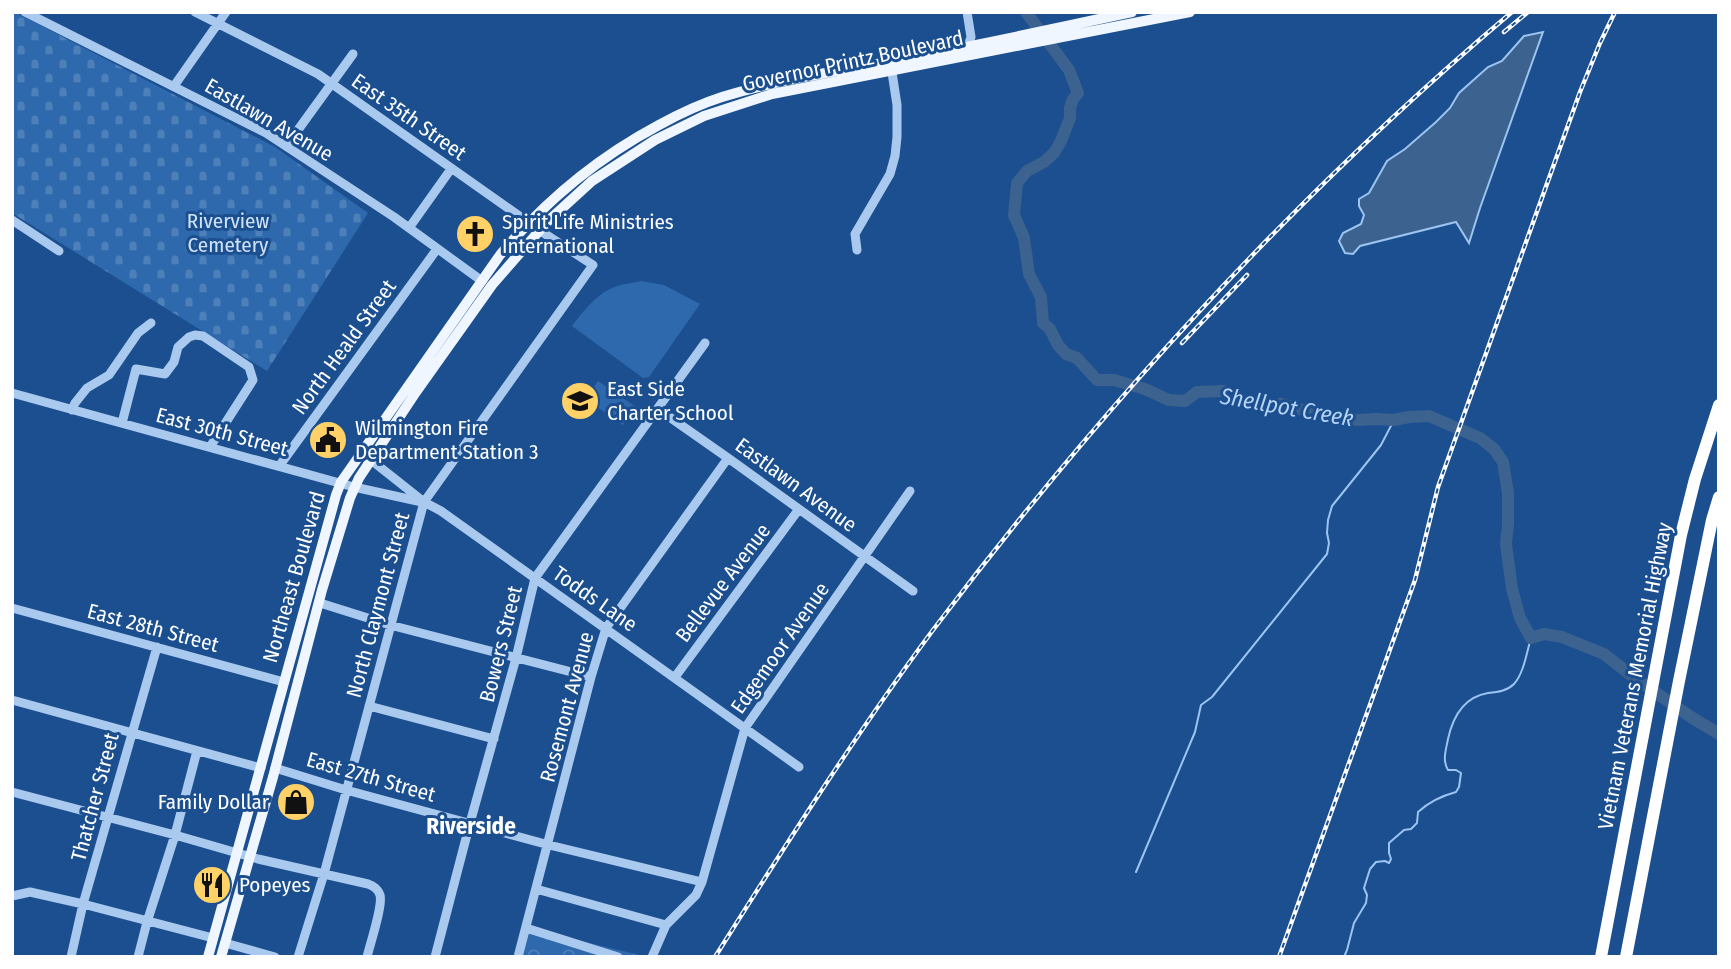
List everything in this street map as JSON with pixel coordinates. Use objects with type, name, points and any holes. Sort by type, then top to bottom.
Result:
[{"type":"highway","name":"Vietnam Veterans Memorial Highway","points":[[1601,957],[1681,535],[1695,478],[1719,405]]},
{"type":"highway","name":"Vietnam Veterans Memorial Highway","points":[[1626,957],[1679,681],[1719,497]]},
{"type":"main road","name":"Governor Printz Boulevard","points":[[1052,35],[1132,12]]},
{"type":"main road","name":"Governor Printz Boulevard","points":[[891,66],[911,58],[968,46],[1035,38],[1190,12]]},
{"type":"main road","name":"Governor Printz Boulevard","points":[[354,487],[487,283],[592,181],[655,140],[704,116],[772,94],[891,66],[949,61],[1035,38]]},
{"type":"main road","points":[[949,61],[968,46]]},
{"type":"main road","points":[[487,283],[526,234],[528,222],[571,183],[629,141],[682,113],[757,87],[891,66]]},
{"type":"main road","name":"Northeast Boulevard","points":[[208,957],[341,482],[364,447],[487,283]]},
{"type":"main road","name":"Northeast Boulevard","points":[[221,957],[251,857],[322,590],[354,487]]},
{"type":"main road","points":[[278,755],[278,733],[289,691],[284,682]]},
{"type":"street","name":"Eastlawn Avenue","points":[[25,12],[266,133],[487,283]]},
{"type":"street","name":"East 35th Street","points":[[195,12],[308,69],[593,265]]},
{"type":"street","points":[[174,86],[226,12]]},
{"type":"street","points":[[967,12],[971,32],[968,46]]},
{"type":"street","points":[[286,145],[353,54]]},
{"type":"street","points":[[857,250],[855,234],[890,174],[895,156],[897,115],[891,66]]},
{"type":"street","points":[[409,228],[451,169]]},
{"type":"street","points":[[12,220],[59,251]]},
{"type":"street","name":"North Heald Street","points":[[280,466],[437,250]]},
{"type":"street","name":"North Claymont Street","points":[[298,957],[324,874],[424,502],[593,265]]},
{"type":"street","points":[[72,410],[87,388],[108,375],[138,333],[151,323]]},
{"type":"street","points":[[122,423],[136,369],[165,374],[184,340],[191,336],[203,336],[249,367],[253,380],[210,447]]},
{"type":"street","name":"Bowers Street","points":[[435,957],[535,578],[705,343]]},
{"type":"street","name":"East 30th Street","points":[[12,393],[354,487],[424,502]]},
{"type":"street","name":"Eastlawn Avenue","points":[[657,410],[913,591]]},
{"type":"street","name":"Rosemont Avenue","points":[[518,957],[606,628],[728,458]]},
{"type":"street","name":"Todds Lane","points":[[371,460],[424,502],[441,511],[799,767]]},
{"type":"street","name":"Edgemoor Avenue","points":[[702,882],[745,728],[910,491]]},
{"type":"street","name":"Bellevue Avenue","points":[[675,677],[799,509]]},
{"type":"street","points":[[320,603],[390,625],[592,677]]},
{"type":"street","name":"East 28th Street","points":[[12,608],[284,682]]},
{"type":"street","name":"Thatcher Street","points":[[71,957],[83,904],[157,647]]},
{"type":"street","points":[[12,700],[261,768]]},
{"type":"street","points":[[369,706],[494,739]]},
{"type":"street","points":[[138,957],[197,751]]},
{"type":"street","name":"East 27th Street","points":[[275,768],[549,845],[702,882]]},
{"type":"street","points":[[12,792],[251,857],[376,887],[381,897],[367,957]]},
{"type":"street","points":[[652,957],[666,925],[696,895],[702,882]]},
{"type":"street","points":[[536,889],[666,925]]},
{"type":"street","points":[[12,896],[30,892],[213,938]]},
{"type":"street","points":[[526,928],[618,957]]},
{"type":"street","points":[[225,943],[275,957]]},
{"type":"green space","name":"Riverview Cemetery","points":[[12,12],[275,147],[368,213],[267,371],[12,213]]},
{"type":"green space","points":[[641,281],[664,285],[700,304],[649,377],[643,378],[572,326],[604,292]]},
{"type":"green space","points":[[598,381],[636,407],[623,425],[586,399]]},
{"type":"green space","points":[[526,928],[648,957],[518,957]]},
{"type":"shaded area","points":[[1543,32],[1469,243],[1456,222],[1360,246],[1353,254],[1345,253],[1339,241],[1343,233],[1361,224],[1364,215],[1359,199],[1369,193],[1387,161],[1436,122],[1450,108],[1459,93],[1488,67],[1502,61],[1524,36]]},
{"type":"waterway","name":"Shellpot Creek","points":[[1026,12],[1069,70],[1078,93],[1073,99],[1070,118],[1054,153],[1027,171],[1017,183],[1014,215],[1024,238],[1029,274],[1041,297],[1043,323],[1066,354],[1077,358],[1097,380],[1114,380],[1145,389],[1169,400],[1185,401],[1197,392],[1224,391],[1242,400],[1282,404],[1358,420],[1429,416],[1480,438],[1494,449],[1503,462],[1508,493],[1506,544],[1512,589],[1520,618],[1531,638],[1544,634],[1562,637],[1604,654],[1636,679],[1719,734]]},
{"type":"waterway","points":[[1136,872],[1195,732],[1201,705],[1212,697],[1327,554],[1328,520],[1332,506],[1381,445],[1394,420]]},
{"type":"waterway","points":[[1344,957],[1354,923],[1366,903],[1364,888],[1370,869],[1376,862],[1389,863],[1389,843],[1417,823],[1418,812],[1426,805],[1456,792],[1459,787],[1461,773],[1448,770],[1445,759],[1450,731],[1457,715],[1472,699],[1505,690],[1514,684],[1523,668],[1531,638]]},
{"type":"railway","points":[[715,957],[821,791],[904,670],[998,546],[1065,464],[1134,383],[1279,228],[1354,154],[1512,12]]},
{"type":"railway","points":[[1504,32],[1528,12]]},
{"type":"railway","points":[[1279,957],[1415,580],[1438,487],[1580,92],[1615,12]]},
{"type":"railway","points":[[1182,343],[1247,275]]},
{"type":"place","name":"Spirit Life Ministries International","points":[[475,234]]},
{"type":"place","name":"East Side Charter School","points":[[580,401]]},
{"type":"place","name":"Wilmington Fire Department Station 3","points":[[328,440]]},
{"type":"place","name":"Family Dollar","points":[[296,802]]},
{"type":"place","name":"Popeyes","points":[[212,885]]},
{"type":"district","name":"Riverside","points":[[471,826]]}]
